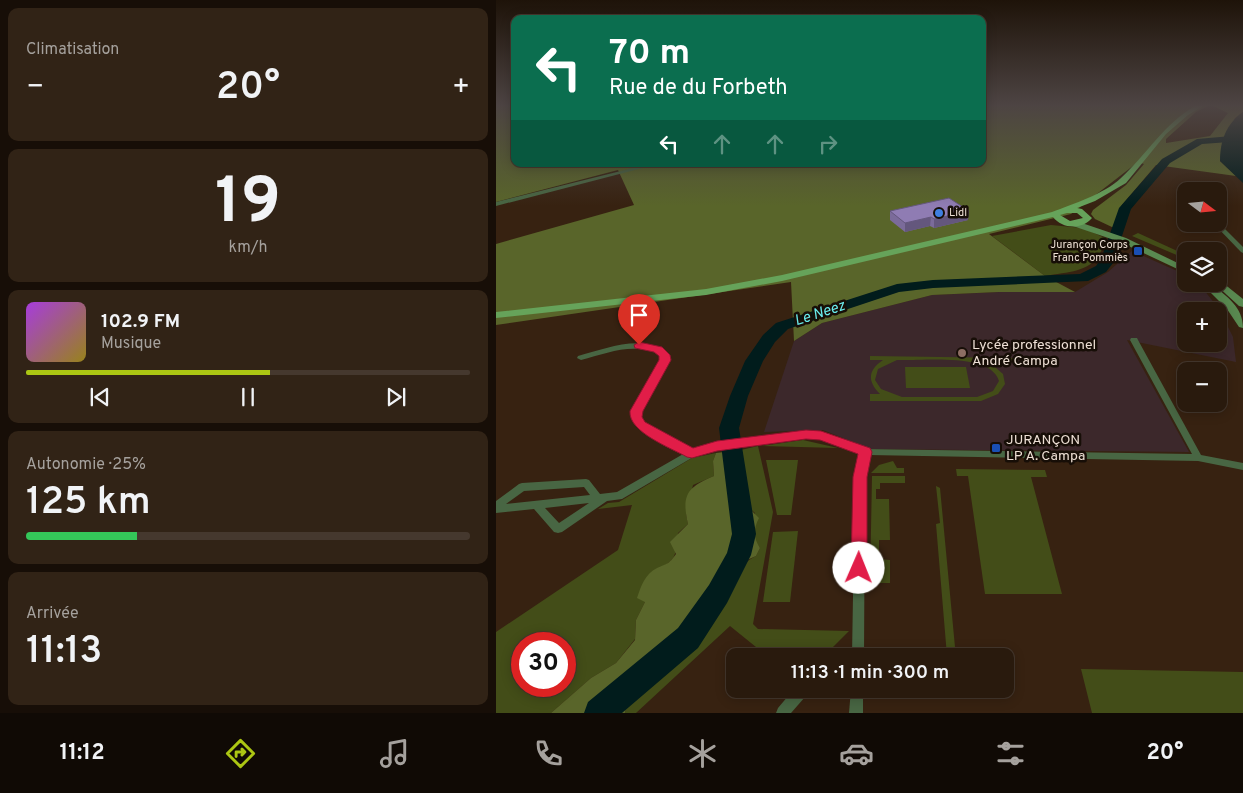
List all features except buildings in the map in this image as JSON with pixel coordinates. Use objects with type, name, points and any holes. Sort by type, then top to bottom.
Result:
[{"type":"main road","points":[[496,315],[706,292],[782,278],[1022,223],[1055,214],[1092,199],[1123,180],[1159,139]]},
{"type":"main road","points":[[1022,223],[1086,221],[1092,199]]},
{"type":"main road","points":[[1066,210],[1086,216],[1106,231]]},
{"type":"main road","points":[[1055,214],[1056,217],[1069,223],[1106,231],[1177,258]]},
{"type":"main road","points":[[1125,238],[1177,265]]},
{"type":"main road","points":[[1227,290],[1243,304]]},
{"type":"main road","points":[[1216,292],[1231,306],[1243,325]]},
{"type":"street","points":[[496,204],[644,167]]},
{"type":"street","points":[[1225,232],[1243,251]]},
{"type":"street","points":[[1134,340],[1198,458]]},
{"type":"street","points":[[581,358],[639,345],[651,347],[665,355],[665,360],[636,411],[636,418],[641,426],[692,453]]},
{"type":"street","points":[[496,507],[537,505],[619,496],[692,453],[717,446],[806,434],[821,436],[866,452],[1198,458],[1243,467]]},
{"type":"street","points":[[858,648],[860,477],[866,452]]},
{"type":"street","points":[[496,507],[522,487],[586,483],[601,498]]},
{"type":"street","points":[[537,505],[558,528],[601,498]]},
{"type":"street","points":[[783,713],[795,698]]},
{"type":"street","points":[[856,713],[857,698]]},
{"type":"shaded area","name":"Lycée professionnel André Campa","points":[[1132,251],[1177,271],[1177,292],[1206,292],[1213,302],[1177,302],[1177,350],[1127,340],[1189,452],[870,449],[823,430],[764,432],[794,341],[822,323],[932,295],[999,292],[1075,292],[1108,272]]},
{"type":"shaded area","name":"Lycée professionnel André Campa","points":[[1227,325],[1233,337],[1236,362],[1186,352],[1227,352]]},
{"type":"green space","points":[[496,139],[511,139],[511,167],[986,167],[986,139],[1166,139],[1166,143],[1189,139],[1228,139],[1220,161],[1236,176],[1156,165],[1122,205],[1114,228],[1095,219],[1091,214],[1093,210],[1126,185],[1144,164],[1138,162],[1071,214],[989,234],[1045,276],[1075,292],[999,292],[932,295],[822,323],[794,341],[791,282],[496,325],[496,244],[634,205],[618,170],[496,202]]},
{"type":"green space","points":[[1051,225],[1083,228],[1105,238],[1097,258],[1084,268],[1045,276],[992,236]]},
{"type":"green space","points":[[1138,233],[1177,251],[1177,255],[1132,236]]},
{"type":"green space","points":[[870,356],[1013,358],[1014,361],[988,361],[1003,374],[1005,384],[998,394],[981,401],[870,401],[870,394],[880,394],[873,385],[871,376],[874,368],[883,360],[870,360]],"holes":[[[938,359],[970,362],[983,366],[993,372],[999,381],[993,391],[977,397],[902,397],[881,389],[875,380],[878,369],[897,360]]]},
{"type":"green space","points":[[905,367],[966,367],[970,388],[906,388]]},
{"type":"green space","points":[[803,440],[838,448],[762,446]]},
{"type":"green space","points":[[758,446],[773,512],[753,624],[758,629],[849,631],[832,648],[757,648],[730,626],[636,713],[625,713],[627,699],[705,619],[728,591],[742,567],[756,556],[760,548],[754,539],[755,513],[748,507],[748,493],[741,482],[741,450]]},
{"type":"green space","points":[[741,450],[741,482],[748,493],[748,507],[759,518],[755,533],[760,548],[756,556],[747,560],[701,628],[681,650],[627,699],[625,713],[551,713],[569,697],[576,697],[576,691],[591,678],[616,663],[635,640],[636,620],[645,602],[637,598],[640,589],[649,574],[668,563],[676,554],[670,542],[688,524],[686,499],[693,488],[714,476],[713,461],[716,453]]},
{"type":"green space","points":[[716,453],[713,461],[714,476],[693,485],[686,514],[688,524],[678,533],[676,551],[672,560],[656,569],[645,602],[636,620],[635,639],[616,663],[591,678],[576,691],[576,632],[511,632],[511,697],[569,697],[551,713],[496,713],[496,632],[618,550],[632,505],[598,509],[608,503],[619,502],[692,458]]},
{"type":"green space","points":[[766,460],[798,460],[791,515],[777,515]]},
{"type":"green space","points":[[893,461],[897,468],[904,468],[904,473],[871,473],[879,465]]},
{"type":"green space","points":[[956,469],[1045,470],[1047,477],[1031,477],[1062,594],[985,594],[968,476],[957,476]]},
{"type":"green space","points":[[872,476],[905,476],[905,483],[880,483],[880,489],[876,489],[876,499],[889,499],[890,540],[879,540],[879,559],[890,560],[890,583],[870,583]]},
{"type":"green space","points":[[936,486],[940,488],[956,648],[946,648],[936,524],[940,523]]},
{"type":"green space","points":[[798,531],[790,602],[763,602],[773,532]]},
{"type":"green space","points":[[1081,669],[1243,672],[1243,713],[1092,713]]},
{"type":"water","points":[[1243,139],[1243,183],[1220,161],[1223,140]]},
{"type":"waterway","name":"Le Neez","points":[[599,713],[688,638],[718,594],[739,555],[744,534],[729,428],[739,396],[754,361],[769,339],[782,326],[897,288],[933,284],[1083,278],[1101,269],[1108,260],[1125,208],[1137,197],[1166,161],[1200,141],[1225,139]]},
{"type":"place","name":"Lidl","points":[[939,213]]},
{"type":"place","name":"Jurançon Corps Franc Pommiès","points":[[1138,251]]},
{"type":"place","name":"Lycée professionnel André Campa","points":[[962,353]]},
{"type":"place","name":"JURANÇON LP A. Campa","points":[[996,448]]},
{"type":"route","points":[[639,345],[658,350],[665,355],[665,360],[636,411],[636,418],[641,426],[692,453],[717,446],[806,434],[821,436],[866,452],[860,477],[859,568]]}]
